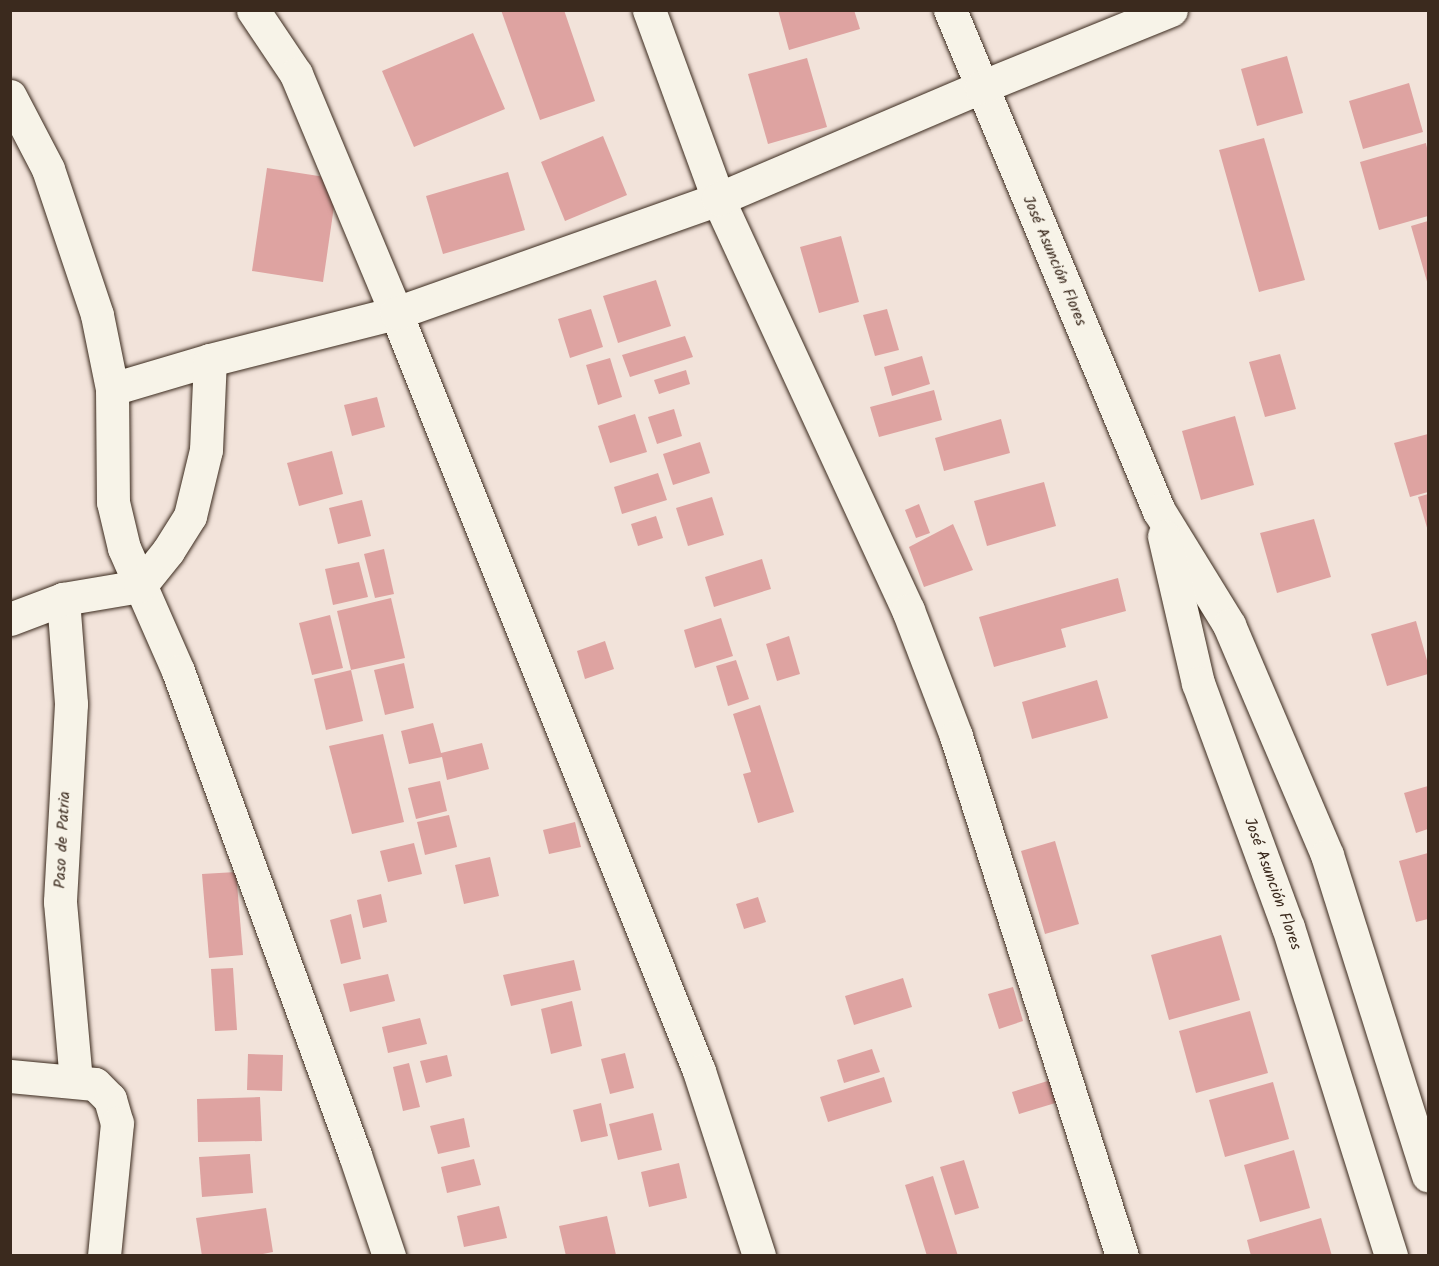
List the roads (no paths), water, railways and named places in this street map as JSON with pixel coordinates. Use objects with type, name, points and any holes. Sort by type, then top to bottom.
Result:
[{"type":"street","points":[[253,10],[296,74],[396,313],[699,1071],[759,1256]]},
{"type":"street","points":[[649,10],[718,199],[908,610],[957,736],[1122,1256]]},
{"type":"street","name":"José Asunción Flores","points":[[950,10],[1159,511],[1229,625],[1327,855],[1428,1175]]},
{"type":"street","points":[[112,389],[210,360],[396,313],[718,199],[981,87],[1171,10]]},
{"type":"street","points":[[12,100],[48,169],[94,303],[112,389],[113,502],[124,548],[178,670],[355,1155],[389,1256]]},
{"type":"street","points":[[10,619],[63,599],[140,586],[168,551],[190,516],[206,450],[210,360]]},
{"type":"street","name":"José Asunción Flores","points":[[1159,511],[1198,683],[1288,927],[1391,1256]]},
{"type":"street","name":"Paso de Patria","points":[[63,599],[71,704],[60,902],[76,1081]]},
{"type":"street","points":[[10,1076],[95,1084],[110,1099],[117,1123],[104,1256]]}]
